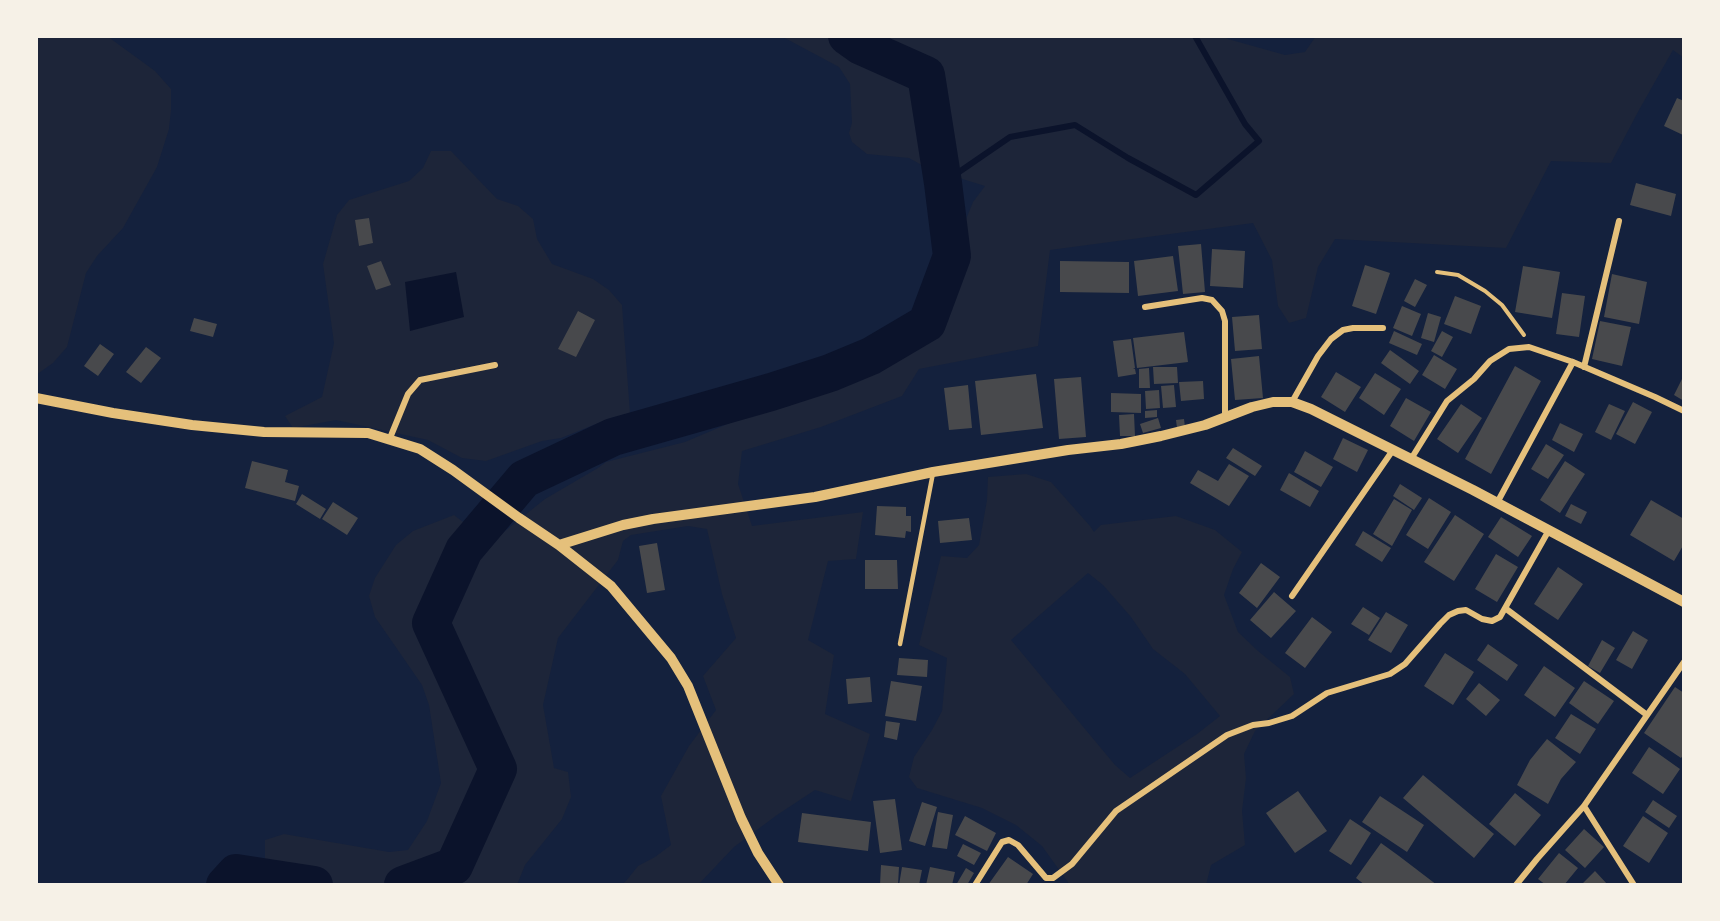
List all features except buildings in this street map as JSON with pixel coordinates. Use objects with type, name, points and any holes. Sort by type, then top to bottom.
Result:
[{"type":"street","points":[[1584,367],[1619,221]]},
{"type":"street","points":[[1145,307],[1202,298],[1212,300],[1222,311],[1225,321],[1225,417]]},
{"type":"street","points":[[1292,402],[1318,356],[1331,339],[1343,330],[1383,328]]},
{"type":"street","points":[[1411,459],[1448,400],[1467,386],[1490,361],[1509,349],[1529,347],[1573,362],[1684,411]]},
{"type":"street","points":[[1497,503],[1573,362]]},
{"type":"street","points":[[390,438],[408,394],[420,380],[495,365]]},
{"type":"street","points":[[36,398],[192,425],[264,432],[368,433],[420,449],[453,470],[560,545],[611,586],[671,658],[688,686],[741,818],[758,853],[779,885]]},
{"type":"street","points":[[560,545],[623,525],[653,519],[815,497],[933,472],[1068,450],[1121,444],[1205,425],[1252,407],[1273,402],[1292,402],[1311,409],[1549,529],[1684,603]]},
{"type":"street","points":[[1292,596],[1393,450]]},
{"type":"street","points":[[975,885],[1002,842],[1009,840],[1018,845],[1046,878],[1053,878],[1072,864],[1116,811],[1227,735],[1253,725],[1293,716],[1327,693],[1390,674],[1405,664],[1449,615],[1458,611],[1466,610],[1482,619],[1492,621],[1500,617],[1549,529]]},
{"type":"street","points":[[1505,608],[1647,715]]},
{"type":"street","points":[[1517,885],[1584,806],[1684,662]]},
{"type":"street","points":[[1584,806],[1634,885]]},
{"type":"lane","points":[[900,644],[933,472]]},
{"type":"path","points":[[1437,272],[1458,275],[1485,291],[1511,316],[1529,347]]},
{"type":"shaded area","points":[[36,36],[107,36],[155,71],[171,89],[171,110],[169,129],[157,167],[123,228],[97,256],[86,273],[67,347],[53,363],[36,375]]},
{"type":"shaded area","points":[[781,36],[1224,36],[1285,55],[1305,52],[1316,36],[1684,36],[1684,58],[1673,50],[1611,163],[1551,161],[1506,248],[1335,239],[1318,267],[1306,318],[1289,323],[1278,306],[1272,260],[1253,223],[1050,250],[1038,346],[919,369],[902,396],[821,427],[742,451],[738,484],[752,526],[863,512],[856,559],[828,561],[808,640],[834,655],[825,714],[870,734],[851,801],[815,790],[734,847],[698,885],[621,885],[638,866],[671,845],[661,796],[689,746],[716,710],[703,676],[736,638],[722,594],[707,529],[688,526],[631,535],[623,541],[618,560],[558,638],[543,705],[554,768],[568,772],[571,797],[562,819],[525,865],[517,885],[273,885],[265,861],[265,840],[284,834],[389,852],[408,850],[427,821],[441,783],[429,705],[422,685],[375,617],[369,596],[375,578],[396,545],[413,531],[454,515],[490,543],[545,499],[606,462],[685,442],[744,417],[789,406],[926,334],[957,283],[959,244],[964,224],[973,202],[985,186],[927,168],[909,158],[867,154],[852,142],[849,133],[852,123],[850,84],[839,67]]},
{"type":"shaded area","points":[[431,151],[451,151],[497,199],[518,206],[533,219],[537,239],[552,264],[593,279],[609,290],[622,305],[630,413],[561,438],[542,441],[486,461],[462,458],[428,440],[336,420],[293,428],[285,416],[322,397],[334,343],[323,264],[337,215],[349,200],[409,181],[423,168]]},
{"type":"shaded area","points":[[456,272],[464,317],[410,331],[405,282]]},
{"type":"shaded area","points":[[1026,474],[1051,482],[1094,532],[1101,525],[1176,516],[1215,530],[1242,552],[1224,595],[1238,632],[1290,677],[1294,694],[1255,731],[1244,754],[1246,778],[1242,811],[1245,845],[1211,865],[1206,885],[1070,885],[1042,846],[1016,825],[982,808],[917,788],[909,777],[914,757],[942,711],[947,658],[919,645],[941,556],[967,558],[979,545],[987,500],[988,477]],"holes":[[[1088,573],[1103,585],[1131,617],[1153,649],[1185,674],[1220,716],[1130,778],[1115,765],[1011,640]]]},
{"type":"waterway","points":[[403,885],[454,866],[498,769],[431,623],[464,550],[524,479],[613,437],[830,373],[871,356],[927,323],[952,256],[926,75],[861,46],[847,36]]},
{"type":"waterway","points":[[943,183],[1010,137],[1075,125],[1128,158],[1196,195],[1259,141],[1245,124],[1195,36]]},
{"type":"waterway","points":[[225,885],[236,873],[314,885]]}]
